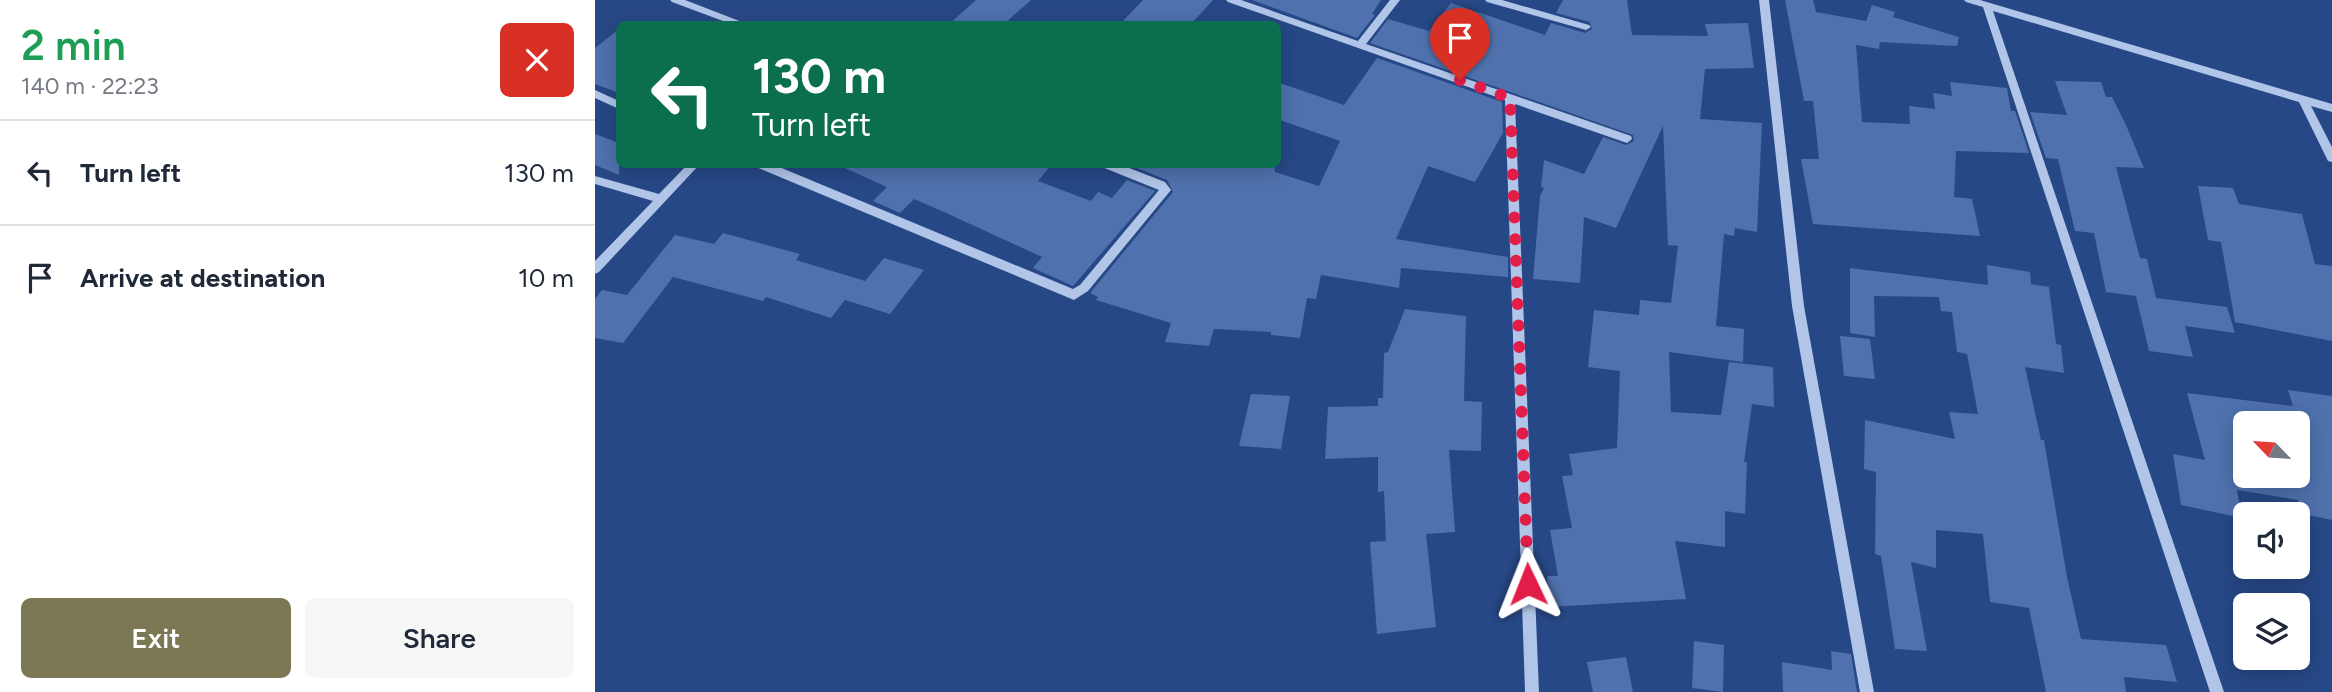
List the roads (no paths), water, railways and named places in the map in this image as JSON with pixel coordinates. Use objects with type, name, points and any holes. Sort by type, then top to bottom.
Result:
[{"type":"street","points":[[675,0],[731,21]]},
{"type":"street","points":[[1231,0],[1627,139]]},
{"type":"street","points":[[1360,45],[1395,0]]},
{"type":"street","points":[[1490,0],[1586,27]]},
{"type":"street","points":[[1764,0],[1798,306],[1867,692]]},
{"type":"street","points":[[1969,0],[2332,108]]},
{"type":"street","points":[[1987,6],[2217,692]]},
{"type":"street","points":[[595,94],[616,104]]},
{"type":"street","points":[[1510,98],[1532,692]]},
{"type":"street","points":[[2302,99],[2332,158]]},
{"type":"street","points":[[595,269],[691,168]]},
{"type":"street","points":[[770,168],[1074,295],[1084,288],[1165,190],[1116,168]]},
{"type":"street","points":[[595,180],[660,199]]}]
